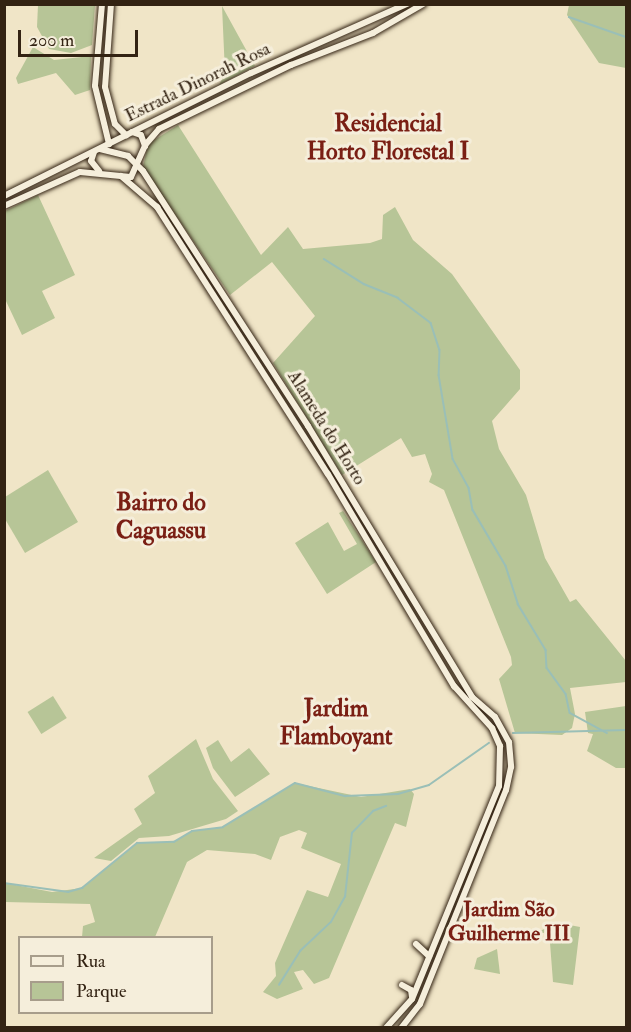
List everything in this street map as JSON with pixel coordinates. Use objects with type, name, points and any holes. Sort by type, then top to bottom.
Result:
[{"type":"main road","points":[[102,4],[97,98],[109,144]]},
{"type":"main road","points":[[111,4],[105,55],[107,99],[115,124],[129,134],[141,135],[145,146]]},
{"type":"main road","name":"Estrada Dinorah Rosa","points":[[4,196],[283,58],[375,22],[407,4]]},
{"type":"main road","name":"Estrada Dinorah Rosa","points":[[139,165],[145,146],[159,129],[200,108],[370,34],[423,4]]},
{"type":"main road","points":[[370,34],[375,22]]},
{"type":"main road","points":[[98,54],[105,55]]},
{"type":"main road","points":[[4,206],[70,175],[99,171],[131,177],[139,165],[128,156],[97,150],[91,161],[99,171]]},
{"type":"main road","name":"Alameda do Horto","points":[[139,165],[362,516],[472,697],[495,717],[509,742],[511,767],[506,790],[428,982]]},
{"type":"main road","name":"Alameda do Horto","points":[[121,176],[158,207],[346,505],[454,686],[492,728],[500,746],[499,786],[429,956]]},
{"type":"main road","points":[[346,505],[354,505],[362,516]]},
{"type":"main road","points":[[386,1028],[412,999],[429,956],[417,944]]},
{"type":"main road","points":[[420,977],[428,982]]},
{"type":"main road","points":[[417,984],[428,982]]},
{"type":"main road","points":[[401,1028],[417,1009],[428,982]]},
{"type":"main road","points":[[402,986],[411,990],[412,999]]},
{"type":"green space","points":[[38,5],[95,5],[92,45],[71,53],[49,49],[37,27]]},
{"type":"green space","points":[[569,5],[626,5],[626,68],[599,63],[567,15]]},
{"type":"green space","points":[[222,6],[255,66],[219,85],[225,73]]},
{"type":"green space","points":[[33,47],[54,60],[91,56],[90,90],[75,95],[56,73],[18,84],[16,78]]},
{"type":"green space","points":[[178,125],[261,255],[288,227],[303,249],[370,243],[382,239],[383,215],[395,207],[413,240],[452,274],[520,370],[520,389],[492,421],[499,449],[526,495],[545,558],[570,602],[576,599],[626,661],[626,682],[570,688],[575,714],[572,728],[562,735],[515,733],[499,679],[512,665],[511,657],[444,490],[429,482],[432,474],[425,454],[412,457],[401,438],[342,475],[273,363],[315,316],[272,262],[230,295],[143,167],[148,144]]},
{"type":"green space","points":[[38,195],[75,275],[42,291],[55,318],[22,335],[5,299],[5,211]]},
{"type":"green space","points":[[48,470],[78,522],[25,553],[5,519],[5,497]]},
{"type":"green space","points":[[343,511],[376,562],[327,594],[295,543],[328,522],[344,551],[357,544],[339,513]]},
{"type":"green space","points":[[53,696],[67,718],[41,734],[28,712]]},
{"type":"green space","points":[[626,706],[626,768],[616,768],[587,751],[593,734],[588,733],[585,712]]},
{"type":"green space","points":[[196,739],[213,779],[238,811],[226,819],[169,836],[139,838],[111,861],[94,858],[142,824],[134,809],[155,793],[148,776]]},
{"type":"green space","points":[[218,740],[231,762],[249,748],[270,774],[235,797],[213,768],[206,748]]},
{"type":"green space","points":[[295,783],[361,797],[410,789],[414,794],[406,827],[395,823],[329,978],[314,984],[303,970],[294,972],[303,989],[277,999],[263,992],[276,976],[275,963],[307,890],[328,897],[341,864],[301,848],[307,833],[299,830],[280,837],[271,860],[255,854],[207,850],[187,862],[155,936],[82,936],[83,926],[95,922],[90,904],[5,902],[5,883],[52,892],[82,888],[137,843],[174,842],[192,831],[223,827]]},
{"type":"green space","points":[[559,923],[580,927],[573,985],[553,982],[550,943],[544,933],[537,932]]},
{"type":"green space","points":[[497,949],[500,974],[474,969],[477,958]]},
{"type":"waterway","points":[[569,17],[626,37]]},
{"type":"waterway","points":[[324,259],[364,284],[398,298],[431,323],[440,350],[439,375],[453,459],[469,488],[473,510],[506,566],[518,604],[546,650],[547,668],[566,694],[570,713],[607,733]]},
{"type":"waterway","points":[[513,733],[626,730]]},
{"type":"waterway","points":[[4,883],[68,892],[82,888],[137,843],[174,842],[192,831],[223,827],[295,783],[345,796],[398,794],[429,785],[489,743]]},
{"type":"waterway","points":[[279,985],[300,951],[331,922],[345,897],[352,833],[373,811],[386,806]]},
{"type":"district","name":"Residencial Horto Florestal I","points":[[388,138]]},
{"type":"district","name":"Bairro do Caguassu","points":[[161,517]]},
{"type":"district","name":"Jardim Flamboyant","points":[[336,723]]},
{"type":"district","name":"Jardim São Guilherme III","points":[[509,922]]}]
